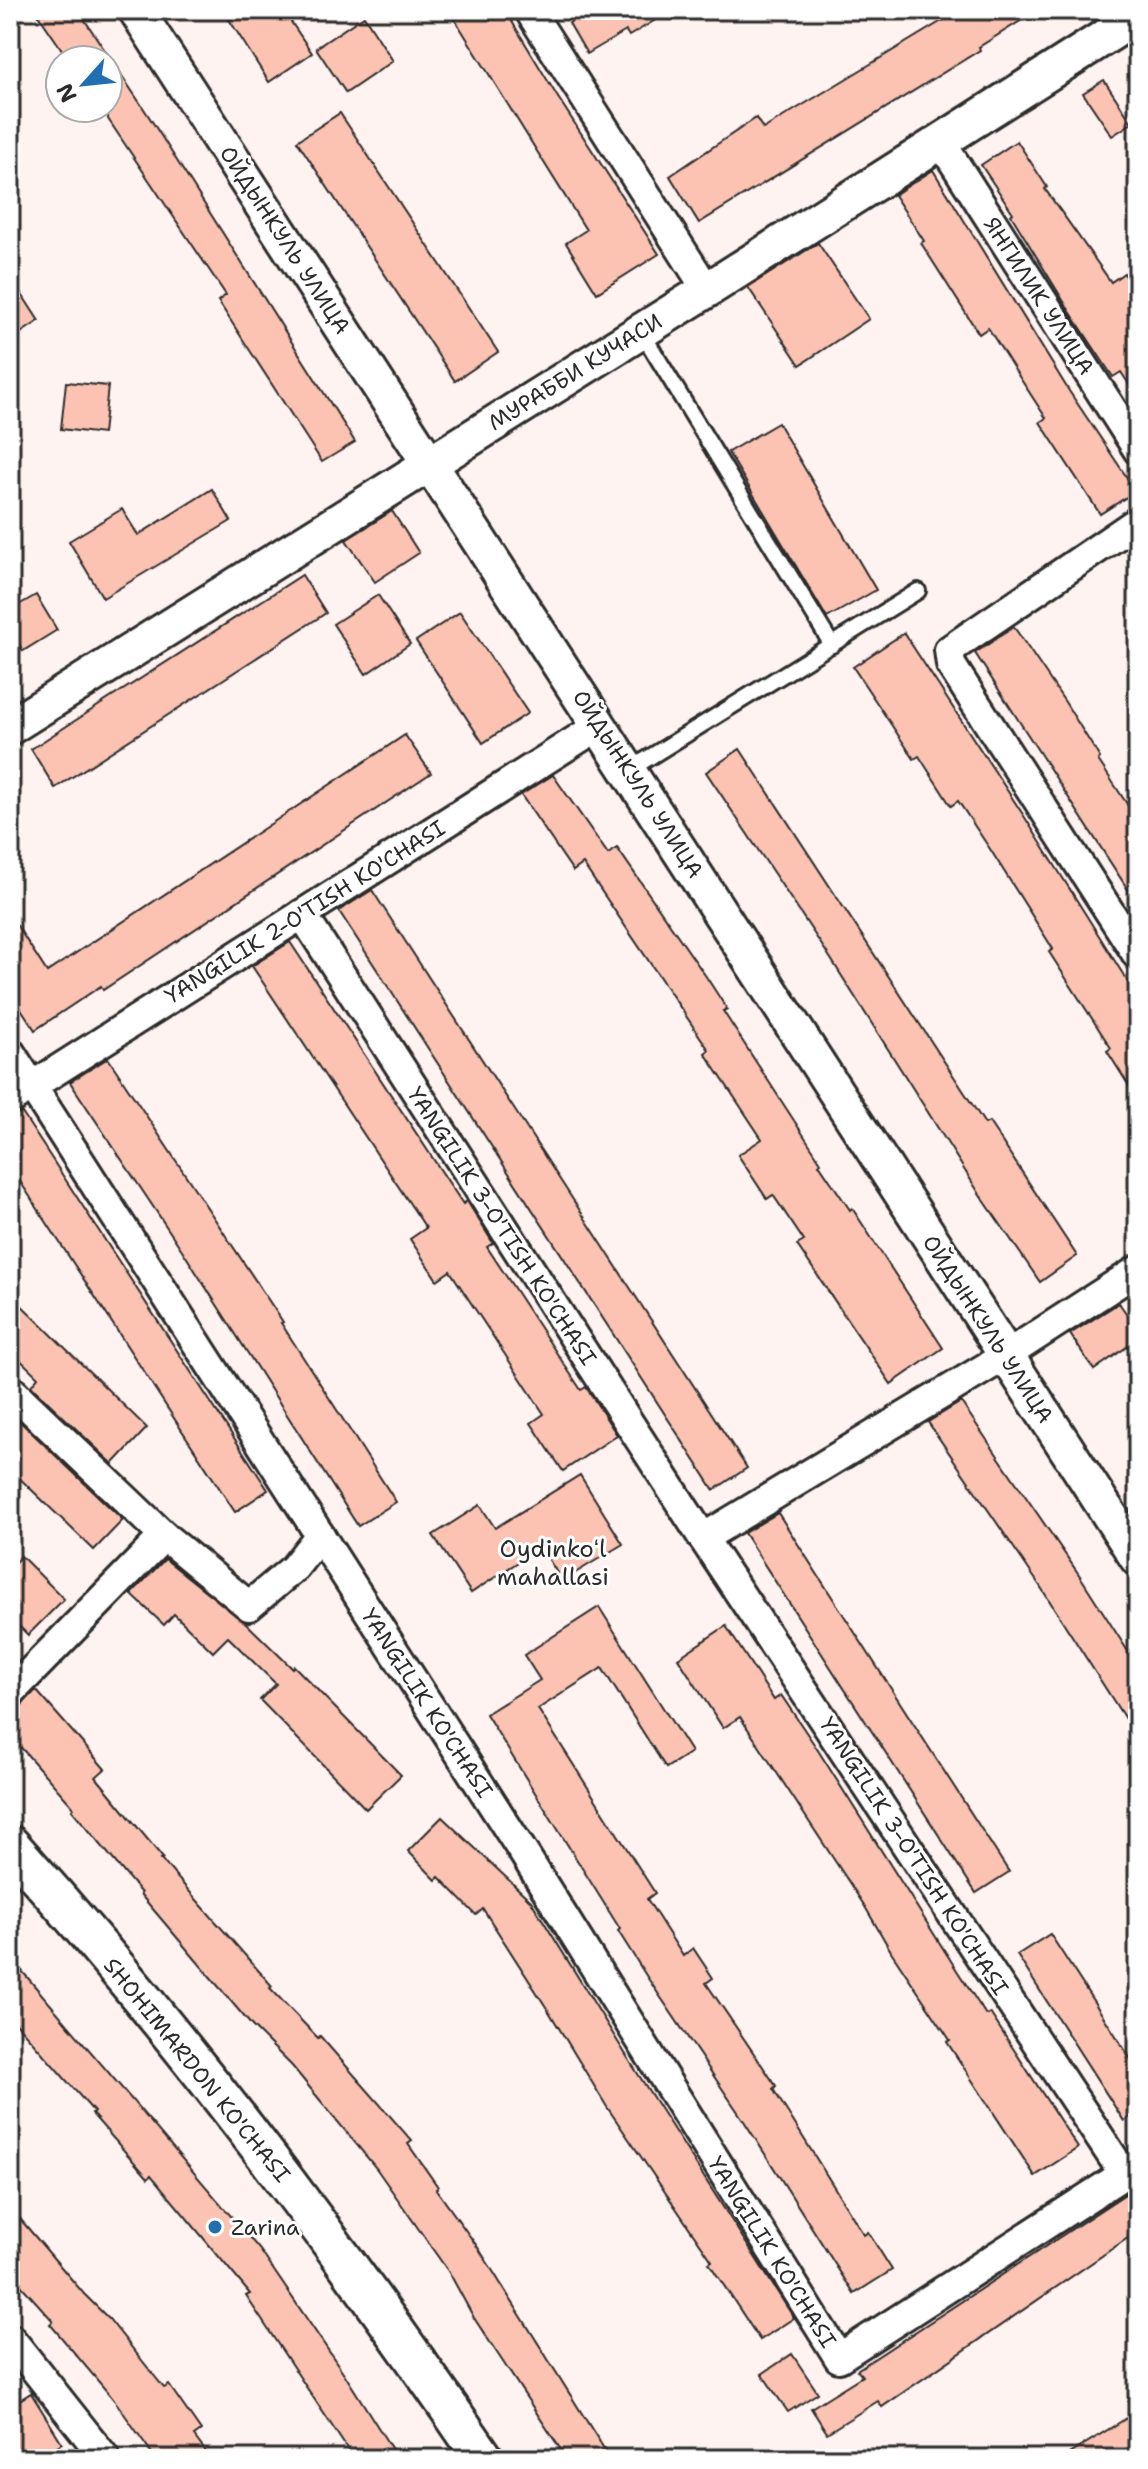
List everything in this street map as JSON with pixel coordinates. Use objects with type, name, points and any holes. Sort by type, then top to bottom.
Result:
[{"type":"main road","name":"SHOHIMARDON KO'CHASI","points":[[10,1845],[70,1912],[242,2122],[327,2235],[484,2459]]},
{"type":"street","name":"ОЙДЫНКУЛЬ УЛИЦА","points":[[136,10],[1138,1559]]},
{"type":"street","points":[[539,13],[707,290]]},
{"type":"street","name":"МУРАББИ КУЧАСИ","points":[[10,727],[1138,16]]},
{"type":"street","name":"ЯНГИЛИК УЛИЦА","points":[[941,142],[1138,450]]},
{"type":"street","points":[[1138,521],[949,650],[948,655],[951,665],[1138,956]]},
{"type":"street","name":"YANGILIK 2-O'TISH KO'CHASI","points":[[21,1093],[600,725]]},
{"type":"street","name":"YANGILIK 3-O'TISH KO'CHASI","points":[[302,914],[703,1538],[1131,2170]]},
{"type":"street","name":"YANGILIK KO'CHASI","points":[[10,1052],[21,1093],[320,1535],[523,1852],[839,2358],[1131,2170]]},
{"type":"street","points":[[703,1538],[1005,1356],[1138,1270]]},
{"type":"street","points":[[10,1389],[164,1536],[249,1606],[294,1568],[320,1535]]},
{"type":"street","points":[[10,1693],[164,1536]]},
{"type":"street","points":[[10,2338],[94,2455]]},
{"type":"lane","points":[[641,331],[832,645]]},
{"type":"lane","points":[[629,770],[918,591]]},
{"type":"building","points":[[35,10],[78,10],[101,44],[58,44]]},
{"type":"building","points":[[223,10],[283,10],[312,53],[269,82]]},
{"type":"building","points":[[449,10],[505,10],[659,254],[597,293],[566,243],[586,230]]},
{"type":"building","points":[[591,10],[672,10],[629,36],[626,31],[587,54],[569,23]]},
{"type":"building","points":[[960,10],[1038,10],[979,47],[980,50],[699,223],[670,176],[756,118],[763,129]]},
{"type":"building","points":[[364,16],[393,61],[346,93],[316,48]]},
{"type":"building","points":[[124,79],[355,442],[322,462],[218,301],[226,295],[111,124],[124,124]]},
{"type":"building","points":[[1104,80],[1132,123],[1112,136],[1083,93]]},
{"type":"building","points":[[340,113],[498,352],[455,381],[297,141]]},
{"type":"building","points":[[1017,141],[1047,187],[1045,189],[1111,282],[1124,273],[1138,295],[1138,398],[1121,372],[1113,377],[981,165]]},
{"type":"building","points":[[933,170],[1069,391],[1136,491],[1100,514],[1040,422],[1046,418],[988,328],[979,334],[894,195]]},
{"type":"building","points":[[818,243],[869,319],[800,365],[748,287]]},
{"type":"building","points":[[10,276],[39,321],[10,340]]},
{"type":"building","points":[[66,382],[108,386],[103,434],[61,429]]},
{"type":"building","points":[[778,423],[876,590],[827,618],[728,452]]},
{"type":"building","points":[[212,489],[231,521],[103,598],[69,541],[122,509],[138,535]]},
{"type":"building","points":[[392,511],[419,553],[375,582],[346,540]]},
{"type":"building","points":[[302,575],[326,613],[55,788],[31,749]]},
{"type":"building","points":[[36,595],[57,630],[23,651],[10,630],[10,610]]},
{"type":"building","points":[[378,595],[410,644],[366,674],[333,624]]},
{"type":"building","points":[[460,612],[528,713],[483,743],[416,641]]},
{"type":"building","points":[[1014,627],[1065,702],[1133,813],[1128,817],[1138,832],[1138,905],[975,653]]},
{"type":"building","points":[[904,633],[1138,998],[1138,1100],[1107,1051],[1111,1048],[1049,952],[1053,949],[990,849],[958,801],[951,806],[919,756],[914,759],[853,667]]},
{"type":"building","points":[[405,735],[431,773],[103,990],[101,986],[35,1030],[10,992],[10,915],[47,972]]},
{"type":"building","points":[[740,749],[985,1124],[989,1122],[1077,1256],[1040,1282],[706,772]]},
{"type":"building","points":[[553,775],[608,854],[617,848],[707,978],[727,1009],[723,1011],[821,1162],[819,1164],[850,1210],[852,1208],[943,1348],[891,1384],[797,1245],[804,1241],[773,1195],[767,1199],[738,1155],[762,1139],[705,1053],[709,1050],[583,864],[573,871],[521,795]]},
{"type":"building","points":[[372,890],[747,1468],[714,1490],[339,911]]},
{"type":"building","points":[[290,942],[463,1204],[467,1201],[493,1243],[487,1247],[581,1390],[586,1387],[617,1435],[563,1471],[531,1423],[544,1414],[450,1271],[437,1280],[410,1239],[426,1228],[252,966]]},
{"type":"building","points":[[108,1058],[283,1322],[396,1502],[358,1526],[182,1250],[70,1082]]},
{"type":"building","points":[[22,1113],[268,1490],[235,1512],[10,1166],[10,1117]]},
{"type":"building","points":[[10,1294],[147,1428],[113,1464],[31,1386],[38,1377],[10,1350]]},
{"type":"building","points":[[1119,1303],[1138,1330],[1138,1339],[1094,1370],[1070,1334]]},
{"type":"building","points":[[961,1402],[1138,1667],[1138,1739],[1040,1586],[928,1422]]},
{"type":"building","points":[[10,1412],[123,1520],[94,1550],[10,1469]]},
{"type":"building","points":[[580,1475],[623,1544],[562,1581],[541,1547],[471,1593],[433,1535],[480,1505],[495,1528]]},
{"type":"building","points":[[778,1513],[1009,1872],[976,1893],[744,1533]]},
{"type":"building","points":[[21,1556],[64,1599],[28,1635],[10,1617],[10,1567]]},
{"type":"building","points":[[165,1559],[246,1623],[292,1668],[294,1666],[401,1775],[366,1809],[260,1700],[276,1684],[228,1637],[213,1652],[174,1614],[164,1625],[131,1594]]},
{"type":"building","points":[[599,1607],[691,1752],[666,1768],[602,1668],[538,1709],[655,1893],[647,1899],[683,1956],[693,1948],[713,1978],[706,1983],[776,2086],[773,2089],[864,2235],[868,2232],[892,2270],[854,2294],[744,2121],[647,1977],[486,1714],[540,1680],[524,1655]]},
{"type":"building","points":[[726,1626],[774,1700],[781,1695],[986,2015],[990,2013],[1078,2148],[1035,2176],[947,2042],[950,2040],[864,1905],[740,1717],[723,1728],[678,1658]]},
{"type":"building","points":[[36,1690],[105,1769],[96,1777],[161,1859],[272,1986],[270,1988],[318,2038],[320,2036],[412,2141],[408,2144],[438,2187],[436,2189],[479,2249],[606,2452],[595,2459],[567,2459],[474,2318],[450,2274],[376,2168],[292,2066],[252,2026],[140,1894],[72,1810],[74,1808],[10,1735],[10,1710],[22,1705]]},
{"type":"building","points":[[442,1817],[531,1901],[794,2318],[760,2340],[709,2263],[712,2261],[607,2107],[483,1909],[476,1915],[408,1851]]},
{"type":"building","points":[[1050,1934],[1138,2070],[1138,2112],[1124,2121],[1017,1955]]},
{"type":"building","points":[[10,1957],[260,2250],[398,2459],[354,2459],[246,2296],[250,2294],[151,2175],[148,2178],[10,2016]]},
{"type":"building","points":[[1133,2189],[1138,2197],[1138,2231],[882,2407],[878,2401],[827,2433],[811,2408],[862,2376],[857,2370]]},
{"type":"building","points":[[10,2207],[109,2319],[164,2388],[169,2385],[201,2431],[194,2436],[211,2459],[156,2459],[115,2401],[50,2324],[53,2321],[10,2273]]},
{"type":"building","points":[[792,2354],[818,2393],[788,2412],[762,2374]]},
{"type":"building","points":[[31,2393],[62,2443],[37,2459],[10,2459],[10,2406]]},
{"type":"building","points":[[1138,2411],[1138,2459],[1061,2459]]},
{"type":"place","name":"Zarina","points":[[215,2227]]},
{"type":"district","name":"Oydinkoʻl mahallasi","points":[[553,1563]]}]
